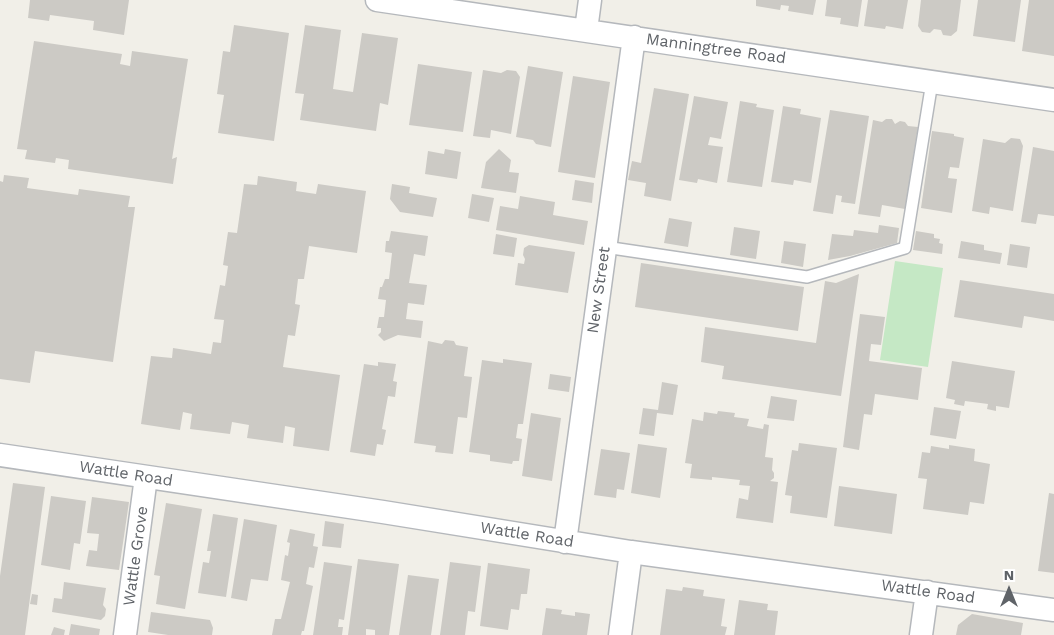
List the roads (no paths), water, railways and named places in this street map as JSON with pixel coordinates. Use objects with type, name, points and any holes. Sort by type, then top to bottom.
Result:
[{"type":"street","name":"Manningtree Road","points":[[377,0],[1054,100]]},
{"type":"street","points":[[586,30],[590,0]]},
{"type":"street","name":"New Street","points":[[565,542],[634,37]]},
{"type":"street","name":"Wattle Road","points":[[0,455],[383,512],[631,552],[1054,610]]},
{"type":"street","name":"Wattle Grove","points":[[125,635],[146,477]]},
{"type":"street","points":[[620,635],[631,552]]},
{"type":"street","points":[[921,635],[927,592]]},
{"type":"lane","points":[[605,247],[807,277],[905,248],[932,82]]}]
